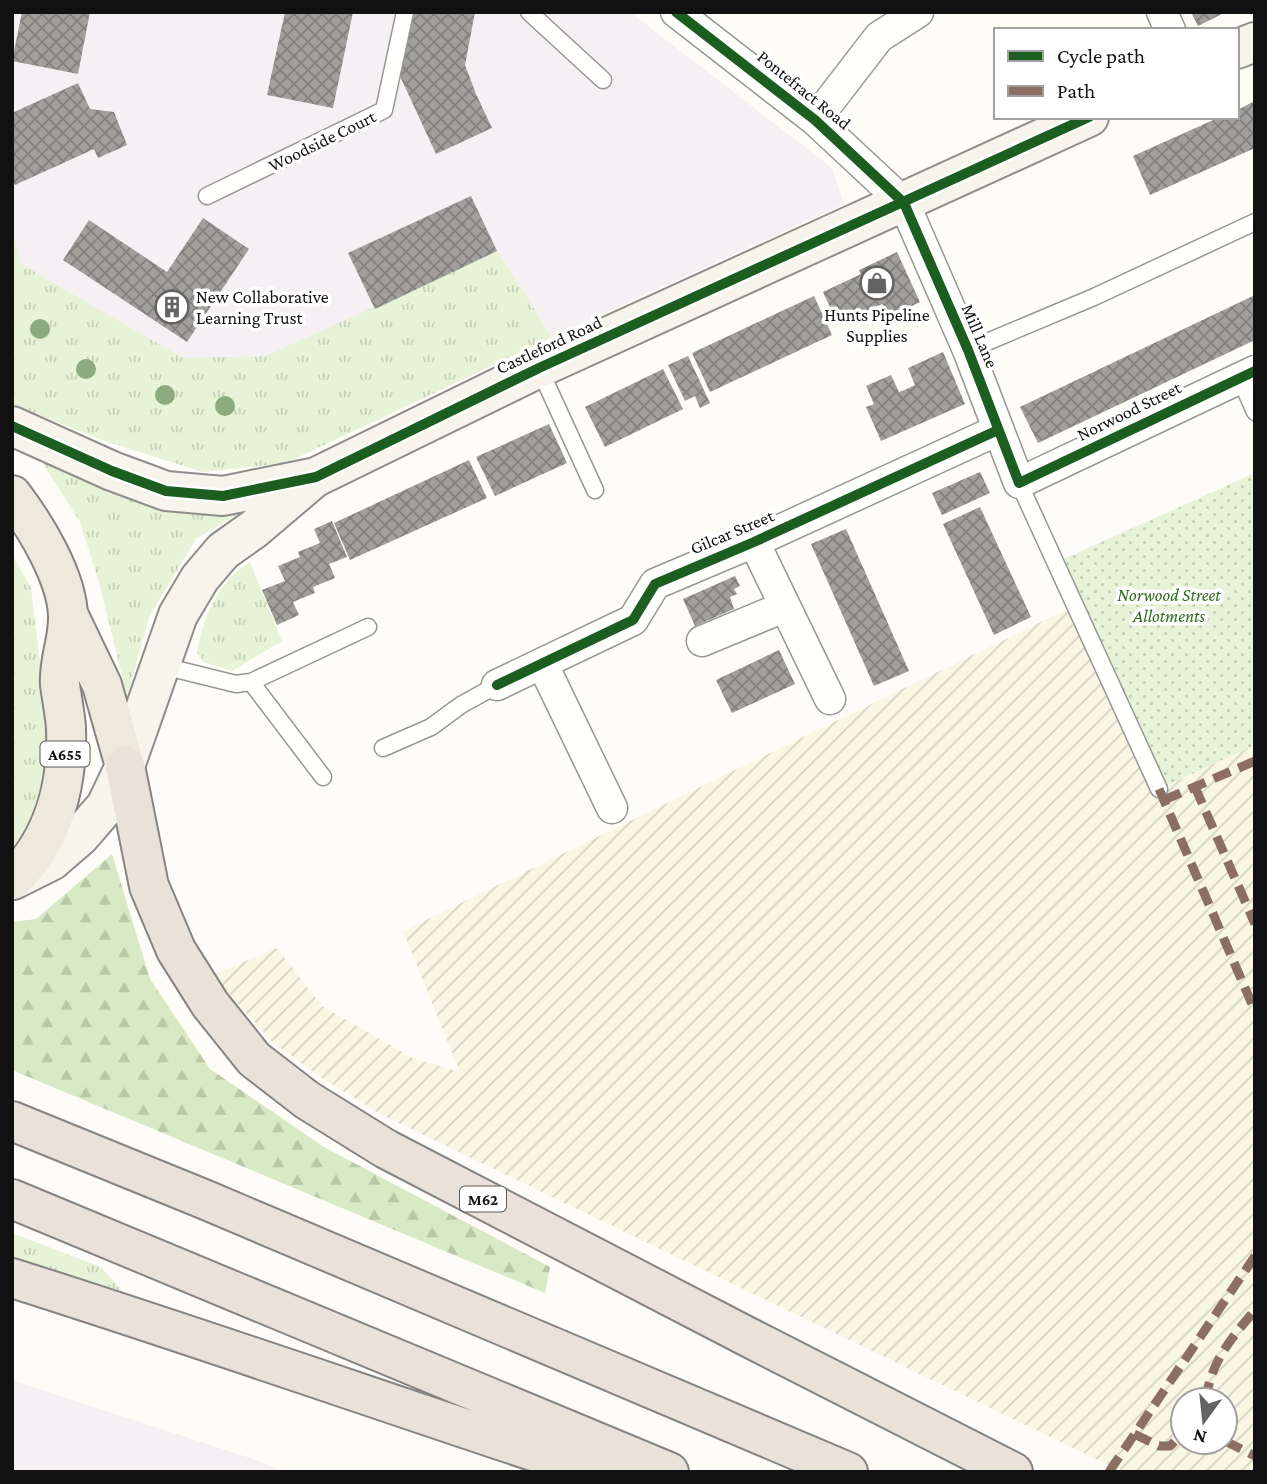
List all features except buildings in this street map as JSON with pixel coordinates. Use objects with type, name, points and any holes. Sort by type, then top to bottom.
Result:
[{"type":"highway","name":"M62","points":[[125,766],[149,886],[176,950],[209,1004],[254,1059],[307,1100],[386,1149],[1013,1472]]},
{"type":"highway","points":[[12,1121],[848,1472]]},
{"type":"highway","points":[[12,1199],[670,1472]]},
{"type":"highway","points":[[12,1278],[170,1328],[596,1472]]},
{"type":"main road","name":"A655","points":[[12,495],[32,521],[49,551],[61,583],[68,614],[102,685],[125,766]]},
{"type":"main road","name":"A655","points":[[13,880],[33,858],[59,803],[65,772],[66,727],[60,682],[68,614]]},
{"type":"street","name":"Pontefract Road","points":[[676,12],[815,120],[904,203]]},
{"type":"street","points":[[1162,12],[1169,28]]},
{"type":"street","points":[[815,120],[879,37],[910,14]]},
{"type":"street","name":"Castleford Road","points":[[125,766],[178,615],[200,578],[223,551],[316,477],[539,368],[1084,119]]},
{"type":"street","name":"Mill Lane","points":[[904,203],[968,350],[1019,483]]},
{"type":"street","name":"Norwood Street","points":[[1019,483],[1247,374]]},
{"type":"street","name":"Castleford Road","points":[[12,426],[112,471],[166,491],[223,496],[316,477]]},
{"type":"street","name":"Gilcar Street","points":[[497,685],[633,620],[654,584],[754,542],[998,430]]},
{"type":"street","points":[[754,542],[830,699]]},
{"type":"street","points":[[702,641],[784,607]]},
{"type":"street","points":[[542,665],[612,808]]},
{"type":"street","name":"A655","points":[[13,880],[51,861],[80,836],[106,806],[125,766]]},
{"type":"lane","name":"Woodside Court","points":[[207,196],[384,110],[405,12]]},
{"type":"lane","points":[[529,12],[603,80]]},
{"type":"lane","points":[[968,350],[1094,297],[1255,222]]},
{"type":"lane","points":[[539,368],[595,490]]},
{"type":"lane","points":[[1247,374],[1255,412]]},
{"type":"lane","name":"Mill Lane","points":[[1019,483],[1159,789]]},
{"type":"lane","points":[[159,664],[236,684],[251,682],[368,627]]},
{"type":"lane","points":[[251,682],[323,777]]},
{"type":"lane","points":[[383,748],[431,727],[461,705],[497,685]]},
{"type":"shaded area","points":[[12,12],[630,12],[832,168],[844,204],[552,337],[286,463],[203,472],[105,441],[12,404]]},
{"type":"shaded area","points":[[1076,605],[1159,789],[1255,745],[1255,1472],[1123,1472],[380,1114],[319,1076],[271,1041],[213,975],[277,948],[322,1006],[413,1058],[460,1072],[403,931]]},
{"type":"shaded area","points":[[12,1380],[250,1458],[286,1472],[12,1472]]},
{"type":"green space","points":[[12,227],[21,264],[183,358],[266,356],[497,251],[552,337],[286,463],[203,472],[105,441],[12,404]]},
{"type":"green space","points":[[41,461],[157,499],[240,505],[240,513],[196,539],[150,615],[127,696],[99,582],[80,522]]},
{"type":"green space","name":"Norwood Street Allotments","points":[[1255,473],[1255,745],[1159,789],[1057,562]]},
{"type":"green space","points":[[12,554],[31,588],[48,728],[49,764],[30,821],[12,848]]},
{"type":"green space","points":[[250,562],[282,641],[232,671],[204,662],[197,653],[203,626],[214,602],[229,580]]},
{"type":"green space","points":[[112,854],[150,979],[210,1069],[324,1147],[550,1267],[545,1293],[12,1070],[12,922],[36,919]]},
{"type":"green space","points":[[12,1233],[101,1267],[122,1291],[12,1258]]},
{"type":"marked path","points":[[1164,800],[1255,761]]},
{"type":"marked path","points":[[1195,787],[1255,924]]},
{"type":"marked path","points":[[1159,789],[1255,1011]]},
{"type":"marked path","points":[[1109,1472],[1255,1256]]},
{"type":"marked path","points":[[1208,1386],[1217,1362],[1255,1310]]},
{"type":"marked path","points":[[1134,1434],[1159,1446],[1169,1446]]},
{"type":"marked path","points":[[1239,1448],[1255,1456]]},
{"type":"cycle path","points":[[676,12],[815,120],[904,203],[968,350],[1019,483],[1255,371]]},
{"type":"cycle path","points":[[12,426],[112,471],[166,491],[223,496],[316,477],[539,368],[1085,119]]},
{"type":"cycle path","points":[[497,685],[633,620],[655,584],[754,542],[998,430]]},
{"type":"place","name":"Hunts Pipeline Supplies","points":[[877,283]]},
{"type":"place","name":"New Collaborative Learning Trust","points":[[172,307]]}]
